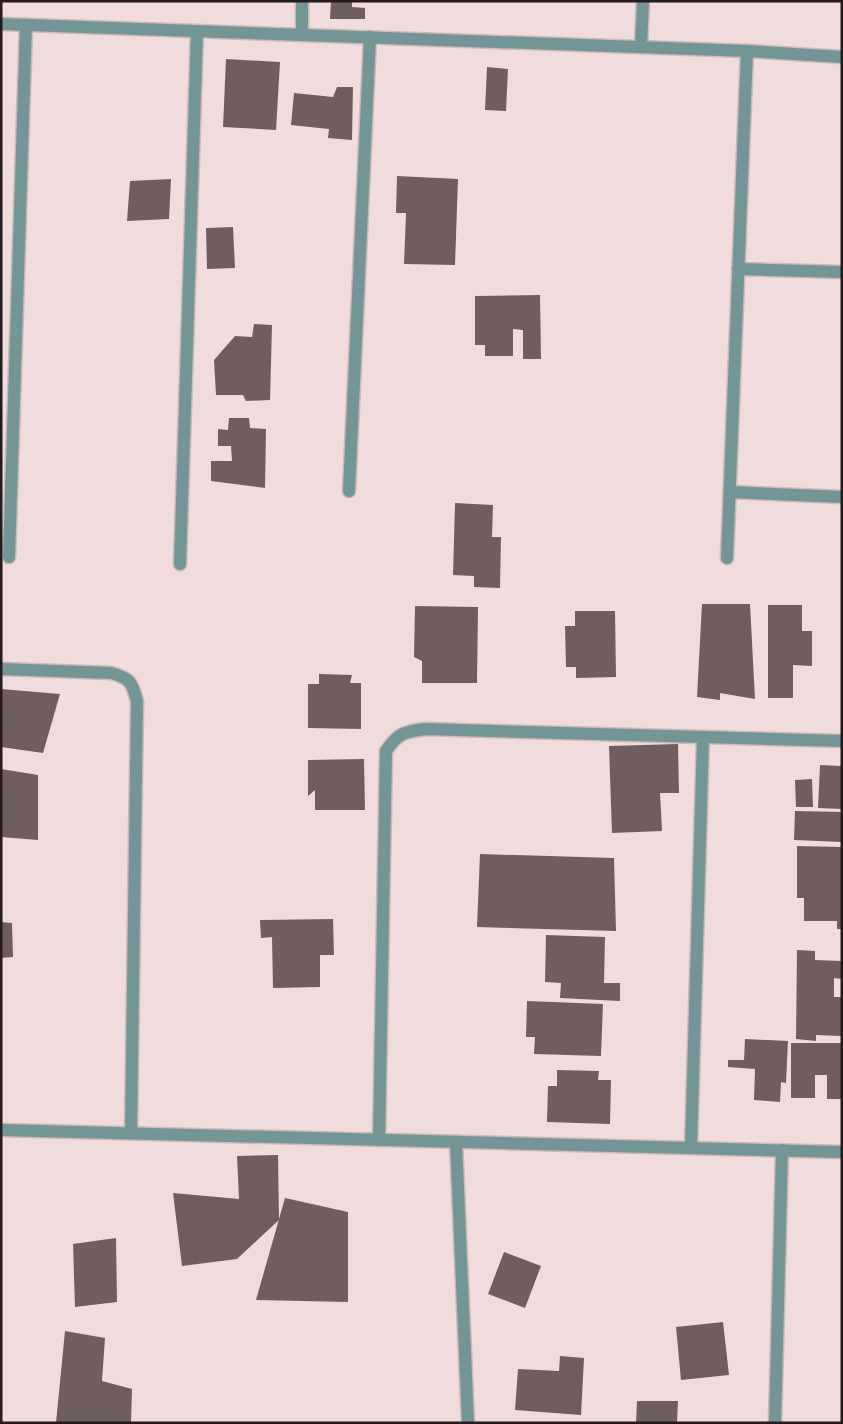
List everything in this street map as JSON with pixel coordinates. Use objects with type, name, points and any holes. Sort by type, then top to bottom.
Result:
[{"type":"street","points":[[302,1],[302,34]]},
{"type":"street","points":[[641,48],[643,1]]},
{"type":"street","points":[[1,24],[370,36],[842,56]]},
{"type":"street","points":[[8,557],[26,25]]},
{"type":"street","points":[[180,564],[197,30]]},
{"type":"street","points":[[349,491],[370,36]]},
{"type":"street","points":[[728,558],[747,51]]},
{"type":"street","points":[[738,270],[842,272]]},
{"type":"street","points":[[730,492],[842,497]]},
{"type":"street","points":[[1,669],[111,673],[125,677],[134,686],[137,701],[131,1133]]},
{"type":"street","points":[[379,1140],[386,751],[395,738],[409,731],[425,729],[842,741]]},
{"type":"street","points":[[691,1147],[704,738]]},
{"type":"street","points":[[1,1130],[842,1152]]},
{"type":"street","points":[[456,1142],[468,1423]]},
{"type":"street","points":[[775,1423],[782,1150]]},
{"type":"building","points":[[331,1],[352,1],[352,7],[365,8],[365,19],[330,19]]},
{"type":"building","points":[[226,59],[280,62],[276,130],[223,127]]},
{"type":"building","points":[[487,67],[508,69],[506,111],[485,110]]},
{"type":"building","points":[[337,87],[353,87],[352,140],[328,138],[329,129],[291,125],[294,93],[333,97]]},
{"type":"building","points":[[397,176],[458,179],[455,265],[404,264],[406,213],[396,213]]},
{"type":"building","points":[[171,179],[169,219],[127,221],[130,181]]},
{"type":"building","points":[[233,227],[235,268],[207,269],[206,228]]},
{"type":"building","points":[[540,295],[541,359],[523,359],[523,330],[513,329],[513,356],[485,356],[485,345],[475,345],[475,296]]},
{"type":"building","points":[[254,324],[272,325],[270,400],[246,401],[243,395],[216,395],[214,360],[235,336],[252,337]]},
{"type":"building","points":[[229,418],[249,418],[250,428],[266,429],[265,488],[211,481],[211,461],[232,461],[231,446],[218,446],[218,429],[228,430]]},
{"type":"building","points":[[455,503],[493,505],[492,537],[501,537],[500,588],[474,587],[474,576],[453,575]]},
{"type":"building","points":[[702,604],[750,604],[755,699],[720,693],[720,700],[697,697]]},
{"type":"building","points":[[768,605],[802,605],[802,631],[812,631],[812,666],[793,665],[793,698],[768,698]]},
{"type":"building","points":[[415,606],[478,607],[477,683],[422,683],[422,661],[414,657]]},
{"type":"building","points":[[575,611],[615,611],[616,677],[576,678],[576,667],[566,667],[565,626],[575,626]]},
{"type":"building","points":[[319,674],[352,675],[350,683],[361,683],[361,729],[308,728],[308,684],[319,684]]},
{"type":"building","points":[[1,689],[60,694],[43,753],[1,747]]},
{"type":"building","points":[[678,744],[679,793],[660,793],[662,831],[612,833],[609,746]]},
{"type":"building","points":[[364,759],[365,810],[315,810],[315,790],[308,796],[308,760]]},
{"type":"building","points":[[820,765],[842,766],[842,809],[818,808]]},
{"type":"building","points":[[1,769],[38,775],[38,840],[1,837]]},
{"type":"building","points":[[812,779],[813,807],[796,807],[795,780]]},
{"type":"building","points":[[795,811],[842,812],[842,842],[794,840]]},
{"type":"building","points":[[797,846],[842,847],[842,929],[837,929],[837,921],[804,921],[804,898],[797,898]]},
{"type":"building","points":[[480,854],[614,858],[616,931],[477,927]]},
{"type":"building","points":[[333,919],[334,955],[320,955],[320,987],[273,988],[272,937],[261,938],[260,920]]},
{"type":"building","points":[[1,922],[12,923],[13,957],[1,958]]},
{"type":"building","points":[[546,935],[605,937],[604,983],[620,983],[620,1001],[560,998],[561,983],[545,982]]},
{"type":"building","points":[[797,950],[815,951],[815,960],[842,961],[842,979],[834,978],[834,997],[842,997],[841,1036],[816,1035],[816,1041],[796,1039]]},
{"type":"building","points":[[527,1001],[603,1004],[601,1056],[534,1054],[535,1037],[526,1037]]},
{"type":"building","points":[[745,1039],[788,1041],[786,1083],[781,1082],[780,1102],[754,1100],[755,1069],[728,1067],[728,1060],[744,1060]]},
{"type":"building","points":[[791,1043],[842,1043],[842,1099],[827,1099],[827,1075],[815,1075],[815,1098],[791,1098]]},
{"type":"building","points":[[557,1070],[599,1071],[598,1080],[611,1080],[610,1124],[547,1122],[548,1086],[557,1086]]},
{"type":"building","points":[[278,1155],[279,1220],[237,1259],[182,1266],[173,1193],[239,1199],[237,1156]]},
{"type":"building","points":[[285,1198],[348,1212],[348,1302],[256,1300]]},
{"type":"building","points":[[116,1238],[117,1302],[75,1307],[73,1244]]},
{"type":"building","points":[[504,1252],[541,1266],[525,1308],[488,1294]]},
{"type":"building","points":[[723,1322],[729,1375],[681,1380],[676,1327]]},
{"type":"building","points":[[65,1331],[105,1338],[102,1381],[132,1389],[131,1423],[56,1423]]},
{"type":"building","points":[[560,1356],[584,1358],[581,1415],[515,1410],[518,1369],[559,1371]]},
{"type":"building","points":[[637,1401],[678,1401],[677,1423],[636,1423]]}]
